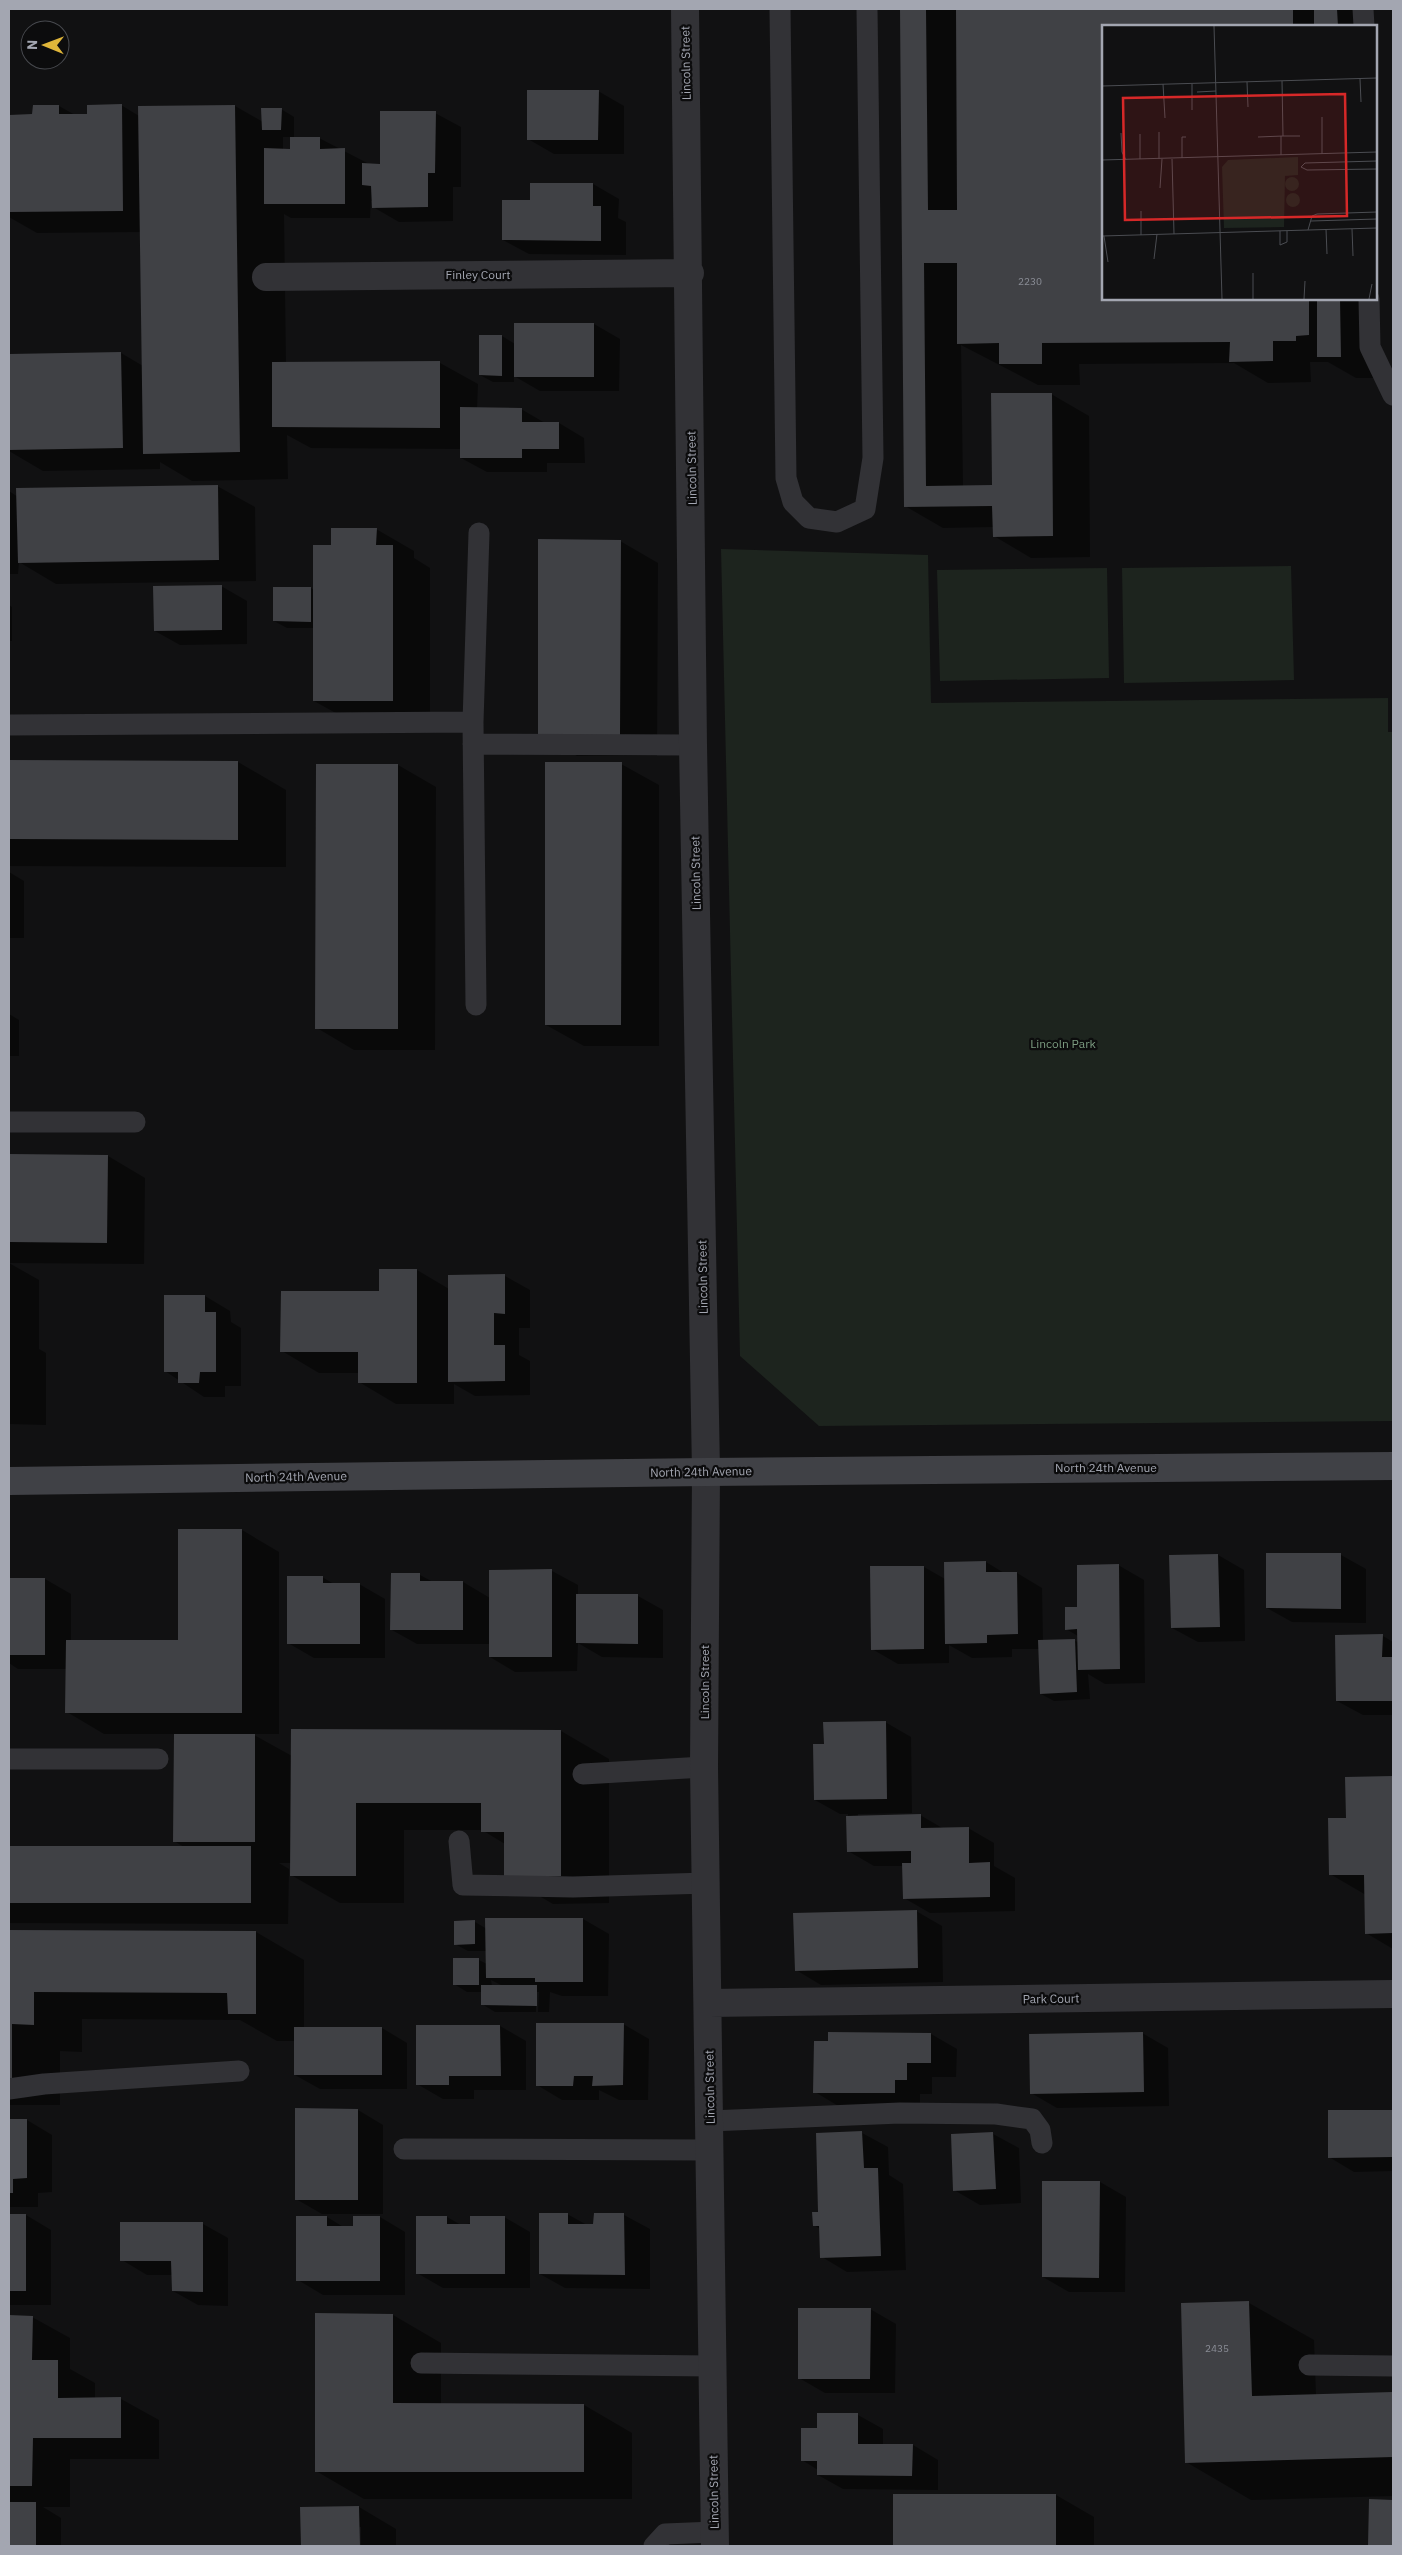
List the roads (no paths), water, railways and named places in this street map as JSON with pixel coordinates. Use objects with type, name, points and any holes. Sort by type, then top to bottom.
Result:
[{"type":"street","name":"Lincoln Street","points":[[685,9],[690,273],[694,745],[706,1472],[704,1767],[709,2003],[714,2539]]},
{"type":"street","name":"Finley Court","points":[[266,277],[690,273]]},
{"type":"street","name":"North 24th Avenue","points":[[9,1481],[1393,1466]]},
{"type":"street","name":"Park Court","points":[[709,2003],[1393,1994]]},
{"type":"lane","points":[[780,9],[786,478],[793,502],[810,518],[837,522],[865,509],[873,458],[867,9]]},
{"type":"lane","points":[[1363,9],[1364,25]]},
{"type":"lane","points":[[1369,300],[1370,347],[1393,395]]},
{"type":"lane","points":[[476,1005],[473,722],[480,533]]},
{"type":"lane","points":[[9,725],[473,722]]},
{"type":"lane","points":[[473,744],[694,745]]},
{"type":"lane","points":[[9,1122],[135,1122]]},
{"type":"lane","points":[[9,1759],[158,1759]]},
{"type":"lane","points":[[583,1774],[704,1767]]},
{"type":"lane","points":[[459,1841],[463,1885],[573,1887],[706,1883]]},
{"type":"lane","points":[[9,2090],[44,2084],[239,2070]]},
{"type":"lane","points":[[710,2121],[900,2113],[996,2114],[1032,2119],[1040,2130],[1042,2143]]},
{"type":"lane","points":[[404,2149],[710,2150]]},
{"type":"lane","points":[[421,2363],[713,2366]]},
{"type":"lane","points":[[1309,2365],[1393,2366]]},
{"type":"lane","points":[[654,2546],[665,2534],[714,2539]]},
{"type":"park label","name":"Lincoln Park","points":[[1063,1044]]}]
